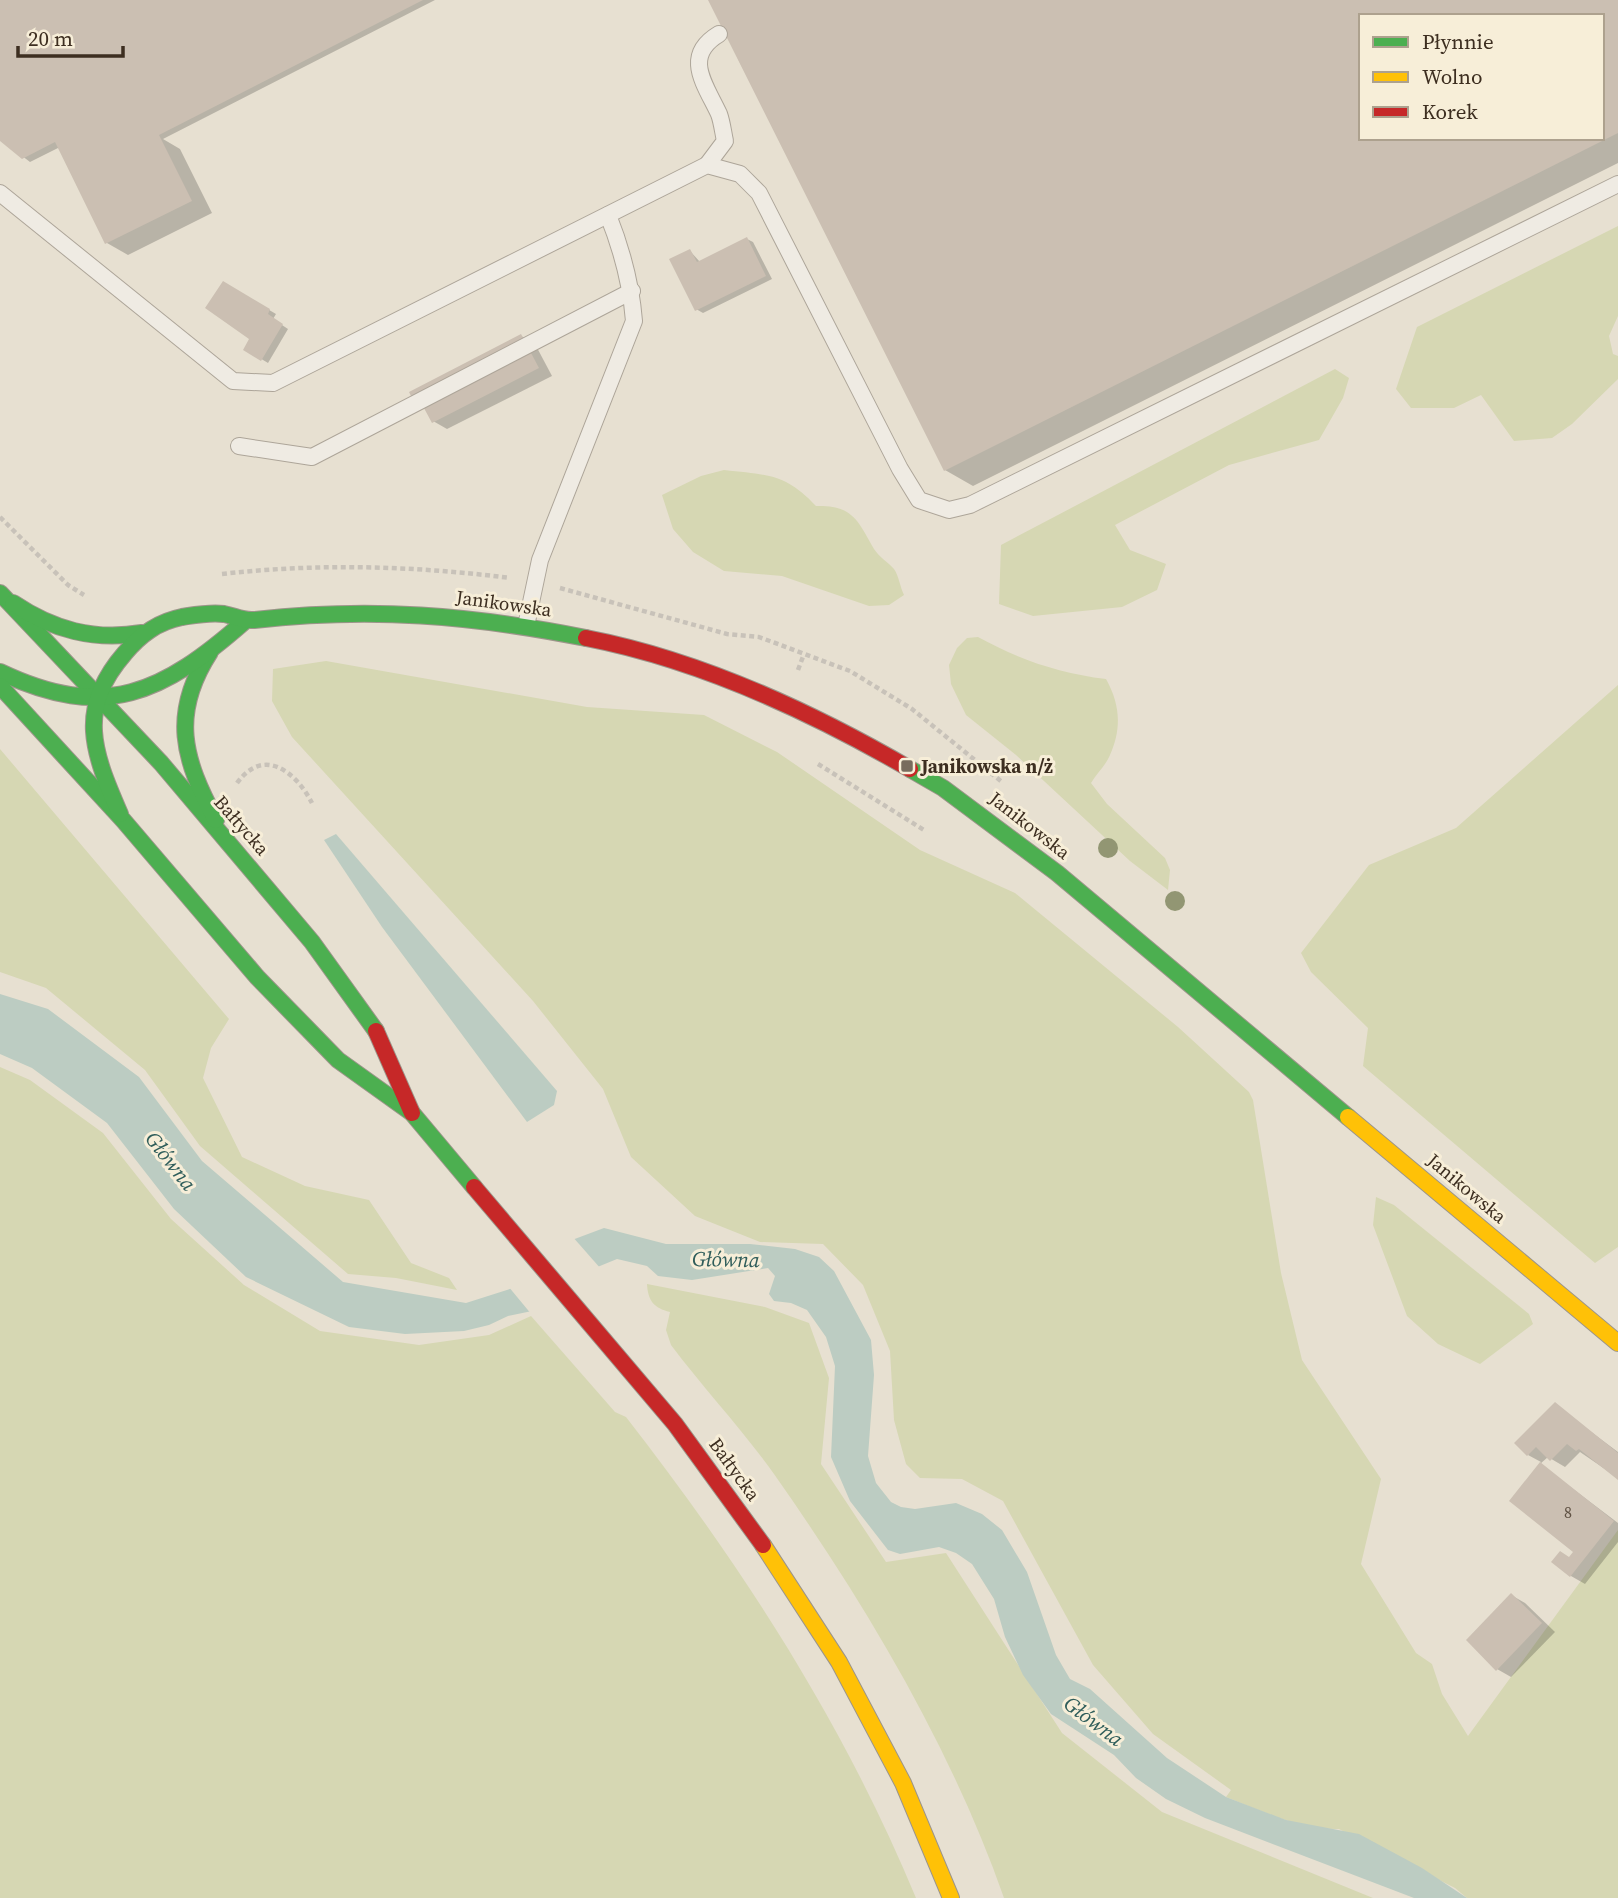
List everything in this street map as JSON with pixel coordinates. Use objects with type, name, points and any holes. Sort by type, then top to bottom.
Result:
[{"type":"street","points":[[0,593],[26,613],[65,630],[113,638],[142,633]]},
{"type":"street","name":"Bałtycka","points":[[0,593],[98,696],[230,843],[359,1003],[385,1048],[412,1113]]},
{"type":"street","name":"Janikowska","points":[[123,820],[100,769],[93,729],[98,696],[105,676],[142,633],[189,615],[223,614],[245,621],[360,611],[436,615],[526,626],[637,651],[752,690],[853,736],[943,788],[1057,873],[1618,1343]]},
{"type":"street","points":[[0,672],[48,691],[98,696],[125,695],[149,688],[245,621]]},
{"type":"street","points":[[219,641],[200,665],[187,689],[183,725],[201,788],[230,843]]},
{"type":"street","name":"Bałtycka","points":[[0,686],[123,820],[257,977],[317,1040],[338,1060],[412,1113],[575,1303],[700,1456],[802,1602],[839,1662],[903,1783],[951,1898]]},
{"type":"lane","points":[[0,193],[233,381],[273,383],[707,165],[725,141],[720,117],[704,85],[698,58],[705,43],[719,34]]},
{"type":"lane","points":[[707,165],[740,174],[759,193],[900,469],[919,500],[948,510],[970,505],[1618,184]]},
{"type":"lane","points":[[526,626],[540,560],[634,321],[632,291],[623,252],[608,215]]},
{"type":"lane","points":[[239,446],[312,457],[632,291]]},
{"type":"path","points":[[0,517],[68,586],[87,597]]},
{"type":"path","points":[[235,786],[245,773],[258,766],[274,767],[290,772],[302,785],[312,803]]},
{"type":"green space","points":[[1618,226],[1618,316],[1609,336],[1613,354],[1618,356],[1618,379],[1572,424],[1552,438],[1514,441],[1481,395],[1454,408],[1411,408],[1396,389],[1417,327]]},
{"type":"green space","points":[[1335,369],[1349,378],[1343,398],[1319,440],[1229,465],[1115,525],[1130,550],[1166,564],[1157,590],[1122,607],[1033,616],[999,604],[1001,545]]},
{"type":"green space","points":[[724,470],[785,481],[816,506],[838,508],[846,512],[858,523],[876,552],[894,569],[904,595],[889,605],[869,606],[782,576],[724,571],[693,552],[673,529],[662,495],[701,476]]},
{"type":"green space","points":[[978,637],[1040,664],[1106,679],[1117,707],[1118,726],[1108,759],[1091,783],[1107,804],[1165,858],[1170,870],[1168,890],[1130,861],[1016,755],[966,715],[951,684],[949,665],[957,648],[967,638]]},
{"type":"green space","points":[[326,661],[587,707],[704,715],[777,752],[920,850],[1015,893],[1178,1027],[1249,1092],[1253,1100],[1281,1273],[1302,1360],[1381,1479],[1361,1564],[1416,1653],[1432,1664],[1442,1694],[1468,1736],[1618,1530],[1618,1898],[1467,1898],[1455,1888],[1339,1829],[1296,1823],[1226,1797],[1231,1790],[1153,1734],[1093,1665],[1003,1501],[962,1479],[920,1478],[906,1464],[894,1420],[890,1351],[863,1285],[823,1244],[760,1242],[695,1216],[631,1157],[603,1089],[533,1001],[292,737],[272,701],[273,669]]},
{"type":"green space","points":[[1618,685],[1618,1247],[1595,1263],[1363,1066],[1368,1028],[1311,972],[1301,953],[1369,865],[1456,828]]},
{"type":"green space","points":[[0,749],[229,1019],[211,1048],[203,1078],[242,1157],[305,1186],[369,1200],[411,1263],[449,1278],[457,1290],[396,1278],[348,1274],[200,1146],[145,1070],[46,988],[0,972]]},
{"type":"green space","points":[[0,1067],[30,1080],[103,1133],[171,1219],[244,1285],[320,1331],[419,1345],[489,1335],[531,1316],[615,1412],[626,1417],[710,1530],[749,1588],[823,1708],[887,1833],[916,1898],[0,1898]]},
{"type":"green space","points":[[1376,1197],[1394,1205],[1529,1314],[1533,1324],[1480,1364],[1438,1344],[1407,1316],[1373,1225]]},
{"type":"green space","points":[[647,1284],[765,1307],[809,1323],[829,1378],[821,1464],[886,1562],[946,1553],[1062,1733],[1162,1812],[1373,1898],[1004,1898],[959,1786],[904,1679],[841,1574],[774,1474],[671,1345],[666,1330],[670,1312],[653,1303]]},
{"type":"water","points":[[336,834],[557,1091],[554,1105],[527,1122],[382,927],[324,840]]},
{"type":"water","name":"Główna","points":[[0,994],[48,1009],[139,1077],[202,1161],[343,1282],[466,1303],[513,1288],[572,1240],[604,1228],[666,1244],[750,1244],[795,1249],[819,1257],[834,1271],[871,1340],[874,1375],[868,1456],[876,1483],[891,1502],[915,1509],[956,1503],[982,1514],[1002,1530],[1027,1572],[1056,1655],[1070,1679],[1090,1689],[1167,1758],[1226,1797],[1286,1820],[1359,1834],[1422,1868],[1467,1898],[1414,1898],[1205,1818],[1166,1799],[1136,1778],[1114,1755],[1051,1714],[1023,1675],[1005,1637],[994,1599],[972,1564],[956,1553],[939,1547],[900,1554],[888,1550],[850,1501],[831,1457],[835,1366],[826,1337],[807,1310],[791,1303],[774,1301],[769,1294],[775,1276],[768,1268],[692,1280],[658,1276],[647,1266],[617,1259],[595,1268],[532,1311],[508,1316],[489,1325],[464,1331],[405,1334],[349,1327],[246,1277],[174,1209],[107,1123],[32,1068],[0,1054]]},
{"type":"pier","points":[[572,1236],[601,1269],[532,1315],[508,1286]]},
{"type":"building","points":[[0,0],[423,0],[159,135],[192,201],[105,244],[55,142],[22,159],[0,141]]},
{"type":"building","points":[[708,0],[1618,0],[1618,133],[944,471]]},
{"type":"building","points":[[747,237],[766,276],[695,311],[669,259],[690,249],[697,262]]},
{"type":"building","points":[[223,281],[270,309],[268,314],[283,324],[261,361],[243,350],[249,339],[205,308]]},
{"type":"building","points":[[521,334],[539,368],[432,423],[418,397],[413,400],[409,392]]},
{"type":"building","points":[[1555,1402],[1618,1453],[1618,1480],[1579,1449],[1576,1451],[1567,1444],[1550,1461],[1536,1447],[1527,1456],[1514,1443]]},
{"type":"building","points":[[1540,1462],[1614,1521],[1570,1577],[1551,1562],[1560,1551],[1569,1557],[1573,1552],[1509,1501]]},
{"type":"building","points":[[1511,1593],[1542,1623],[1496,1671],[1466,1640]]},
{"type":"traffic: fast","points":[[0,593],[161,763],[312,942],[376,1031]]},
{"type":"traffic: fast","points":[[13,603],[43,620],[74,631],[107,635],[142,633]]},
{"type":"traffic: fast","points":[[120,814],[102,771],[97,751],[95,712],[100,693],[110,673],[125,653],[143,635],[165,622],[208,614],[224,614],[250,620],[339,614],[421,615],[502,624],[586,638]]},
{"type":"traffic: fast","points":[[0,672],[37,687],[71,695],[102,697],[131,692],[159,682],[187,666],[245,621]]},
{"type":"traffic: fast","points":[[210,652],[189,696],[186,736],[196,777],[216,820]]},
{"type":"traffic: fast","points":[[0,686],[123,820],[257,977],[338,1060],[412,1113],[474,1187]]},
{"type":"traffic: fast","points":[[910,769],[943,788],[1057,873],[1348,1117]]},
{"type":"traffic: slow","points":[[1348,1117],[1618,1343]]},
{"type":"traffic: slow","points":[[763,1545],[839,1662],[903,1783],[951,1898]]},
{"type":"traffic: jam","points":[[586,638],[671,660],[753,690],[833,727],[910,769]]},
{"type":"traffic: jam","points":[[376,1031],[412,1113]]},
{"type":"traffic: jam","points":[[474,1187],[675,1424],[763,1545]]},
{"type":"place","name":"Janikowska n/ż","points":[[907,766]]}]
